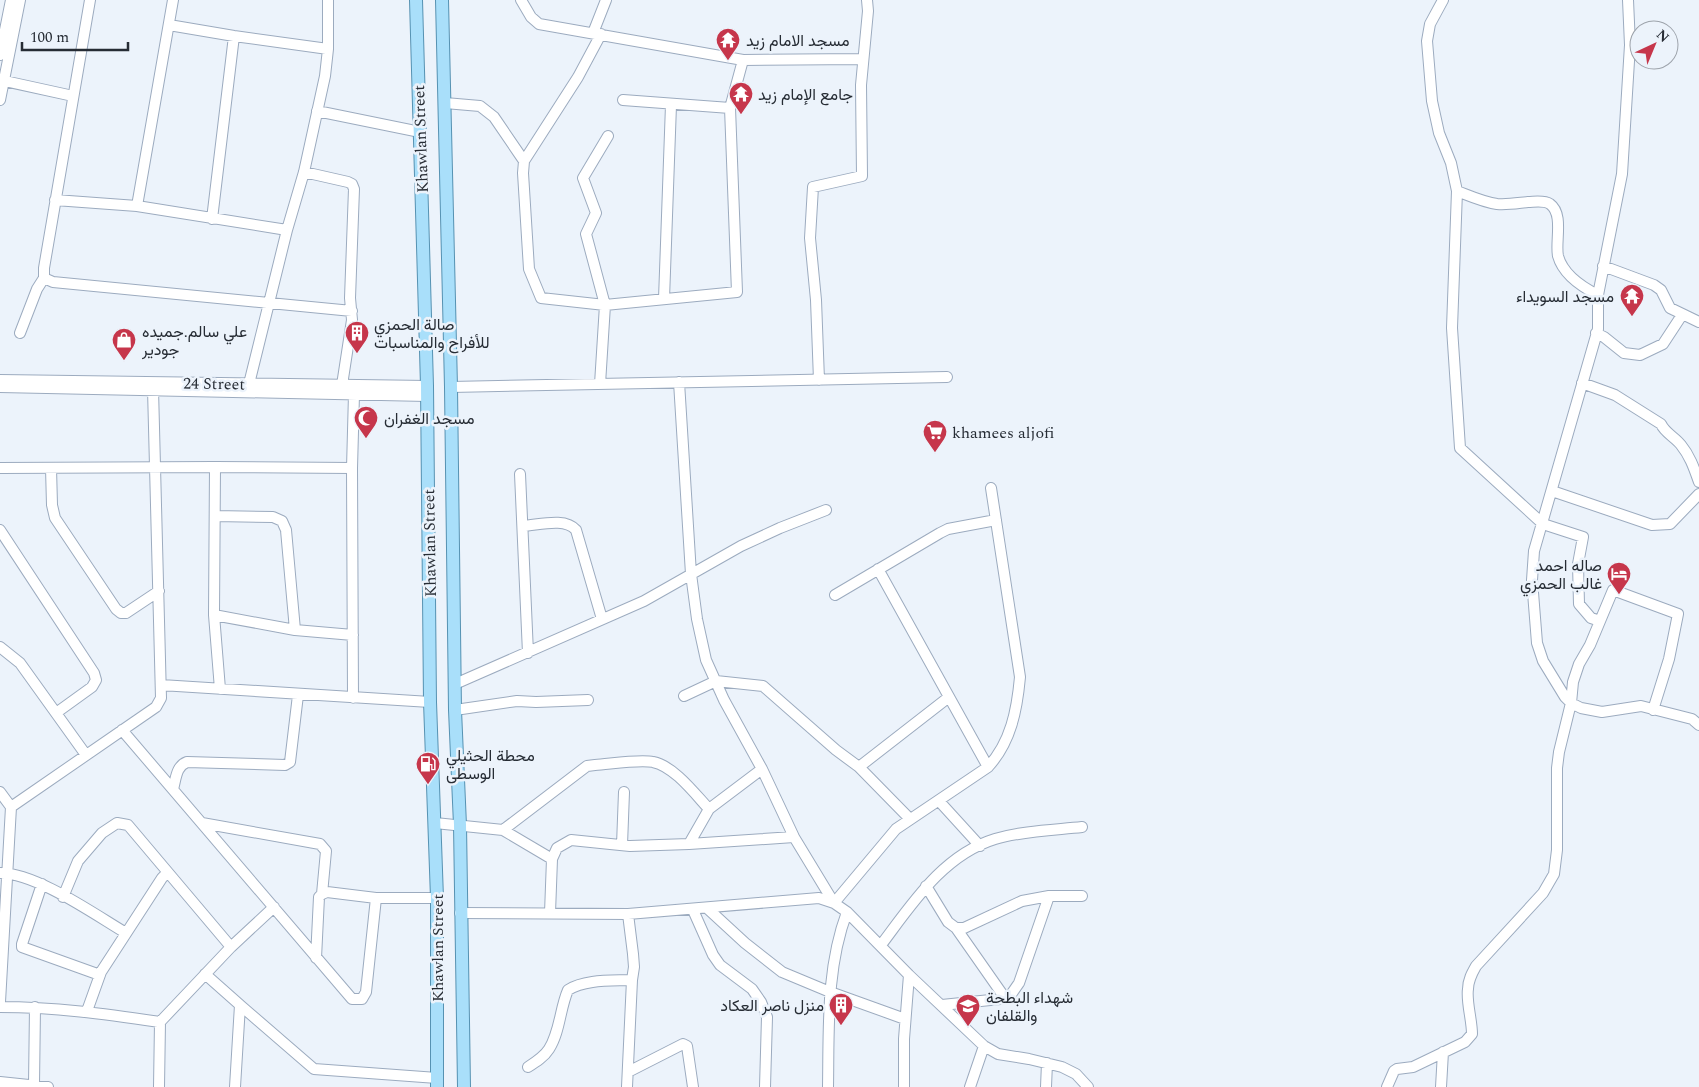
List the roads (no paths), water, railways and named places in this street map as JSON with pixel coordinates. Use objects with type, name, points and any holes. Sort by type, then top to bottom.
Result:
[{"type":"main road","name":"Khawlan Street","points":[[416,0],[427,391],[430,702],[437,898],[437,1083]]},
{"type":"main road","name":"Khawlan Street","points":[[442,0],[464,1087]]},
{"type":"street","points":[[0,55],[4,20],[11,0]]},
{"type":"street","points":[[0,100],[2,80],[20,0]]},
{"type":"street","points":[[20,334],[37,289],[44,278],[44,268],[90,0]]},
{"type":"street","points":[[137,206],[173,0]]},
{"type":"street","points":[[248,387],[304,172],[325,76],[328,49],[328,0]]},
{"type":"street","points":[[521,0],[531,17],[538,24],[743,60],[863,59]]},
{"type":"street","points":[[606,0],[597,34],[578,77],[524,161],[523,173],[529,268],[541,298],[605,306],[737,292],[730,108],[743,60]]},
{"type":"street","points":[[819,380],[816,300],[810,238],[812,187],[862,176],[861,85],[868,11],[867,0]]},
{"type":"street","points":[[1443,0],[1430,24],[1427,41],[1432,102],[1439,133],[1451,163],[1457,192],[1452,328],[1460,448],[1543,524],[1583,537],[1578,564],[1579,604],[1591,618],[1600,621]]},
{"type":"street","points":[[1628,0],[1630,45],[1622,174],[1598,295],[1596,333],[1534,551],[1532,580],[1537,643],[1543,661],[1565,697],[1572,703],[1582,708],[1602,712],[1641,706],[1692,719],[1699,724]]},
{"type":"street","points":[[169,25],[328,49]]},
{"type":"street","points":[[212,219],[234,36]]},
{"type":"street","points":[[2,80],[73,96]]},
{"type":"street","points":[[623,100],[730,108]]},
{"type":"street","points":[[445,103],[480,106],[494,116],[524,161]]},
{"type":"street","points":[[664,300],[671,105]]},
{"type":"street","points":[[317,112],[420,132]]},
{"type":"street","points":[[600,384],[605,306],[586,234],[596,213],[583,178],[608,136]]},
{"type":"street","points":[[304,172],[348,182],[352,184],[354,190],[350,298],[352,320],[342,385]]},
{"type":"street","points":[[1457,192],[1482,201],[1498,204],[1539,202],[1549,204],[1553,208],[1558,220],[1558,256],[1565,270],[1583,287],[1598,295]]},
{"type":"street","points":[[56,200],[137,206],[288,230]]},
{"type":"street","points":[[1604,266],[1654,285],[1661,290],[1670,308],[1699,322]]},
{"type":"street","points":[[44,278],[54,282],[352,311]]},
{"type":"street","points":[[1596,333],[1624,353],[1640,355],[1663,344],[1682,315]]},
{"type":"street","points":[[451,387],[947,377]]},
{"type":"street","name":"24 Street","points":[[0,380],[248,387],[354,394],[427,391]]},
{"type":"street","points":[[679,382],[691,574],[697,619],[706,660],[724,700],[762,769],[794,837],[834,903]]},
{"type":"street","points":[[1582,383],[1615,394],[1661,424],[1664,430],[1672,435],[1680,444],[1692,463],[1699,482]]},
{"type":"street","name":"24 Street","points":[[0,387],[153,389],[342,385],[427,391]]},
{"type":"street","points":[[11,807],[156,707],[161,698],[153,389]]},
{"type":"street","points":[[353,698],[352,468],[354,394]]},
{"type":"street","points":[[215,467],[214,616],[220,689]]},
{"type":"street","points":[[0,468],[352,468]]},
{"type":"street","points":[[52,468],[52,505],[55,518],[116,609],[121,613],[126,613],[159,591]]},
{"type":"street","points":[[520,474],[528,653]]},
{"type":"street","points":[[834,903],[896,829],[988,767],[1005,744],[1012,727],[1020,677],[991,488]]},
{"type":"street","points":[[1552,492],[1652,525],[1670,524],[1699,494]]},
{"type":"street","points":[[455,684],[644,602],[740,546],[826,510]]},
{"type":"street","points":[[215,516],[273,517],[282,521],[286,530],[295,630]]},
{"type":"street","points":[[835,595],[940,532],[996,520]]},
{"type":"street","points":[[523,526],[564,523],[572,525],[576,530],[602,619]]},
{"type":"street","points":[[0,530],[94,673],[96,680],[92,687],[56,714]]},
{"type":"street","points":[[878,570],[988,767]]},
{"type":"street","points":[[1387,1087],[1397,1068],[1414,1067],[1465,1042],[1472,1034],[1472,1020],[1467,990],[1470,977],[1476,966],[1543,893],[1554,874],[1557,850],[1558,804],[1556,768],[1572,703],[1573,682],[1579,664],[1590,645],[1613,590],[1678,614],[1669,659],[1653,710]]},
{"type":"street","points":[[214,616],[295,630],[353,635]]},
{"type":"street","points":[[2,653],[20,663],[86,756]]},
{"type":"street","points":[[684,696],[716,681],[763,686],[836,750],[859,767],[910,819]]},
{"type":"street","points":[[161,685],[430,702]]},
{"type":"street","points":[[173,789],[178,768],[187,762],[285,766],[290,762],[298,695]]},
{"type":"street","points":[[859,767],[949,697]]},
{"type":"street","points":[[455,710],[517,701],[588,700]]},
{"type":"street","points":[[122,730],[352,999],[362,999],[366,992],[376,898]]},
{"type":"street","points":[[503,830],[588,766],[595,765],[652,762],[662,765],[676,775],[709,809]]},
{"type":"street","points":[[689,844],[709,809],[762,769]]},
{"type":"street","points":[[0,792],[11,807],[4,873],[0,1002]]},
{"type":"street","points":[[622,845],[624,792]]},
{"type":"street","points":[[939,801],[980,846]]},
{"type":"street","points":[[63,896],[78,861],[102,833],[117,823],[128,825],[231,947]]},
{"type":"street","points":[[202,823],[320,844],[326,850],[322,894],[319,897],[316,958]]},
{"type":"street","points":[[434,823],[503,830],[552,859]]},
{"type":"street","points":[[881,945],[926,886],[964,853],[994,839],[1082,827]]},
{"type":"street","points":[[550,913],[552,859],[557,848],[571,840],[622,845],[689,844],[794,837]]},
{"type":"street","points":[[4,873],[42,884],[126,933]]},
{"type":"street","points":[[86,1011],[100,975],[167,873]]},
{"type":"street","points":[[42,884],[22,947],[100,975]]},
{"type":"street","points":[[926,886],[948,922],[956,928],[1005,998]]},
{"type":"street","points":[[322,894],[327,892],[376,898],[437,898]]},
{"type":"street","points":[[956,928],[964,928],[1022,901],[1049,896],[1082,896]]},
{"type":"street","points":[[942,1005],[1000,999],[1010,996],[1018,983],[1049,896]]},
{"type":"street","points":[[460,913],[628,914],[819,898],[834,903],[847,912],[909,975],[984,1046],[998,1054],[1062,1067],[1076,1074],[1088,1087]]},
{"type":"street","points":[[159,1087],[160,1022],[231,947],[274,906]]},
{"type":"street","points":[[707,908],[745,944],[782,972],[830,992],[905,1019]]},
{"type":"street","points":[[693,910],[713,955],[720,965],[752,989],[761,1002],[767,1017],[765,1087]]},
{"type":"street","points":[[828,1087],[830,992],[839,934],[847,912]]},
{"type":"street","points":[[627,1087],[634,967],[628,914]]},
{"type":"street","points":[[205,974],[314,1070],[437,1083]]},
{"type":"street","points":[[904,1087],[905,1019],[909,975]]},
{"type":"street","points":[[528,1067],[541,1058],[549,1049],[568,990],[584,983],[632,980]]},
{"type":"street","points":[[235,1087],[240,1006]]},
{"type":"street","points":[[0,1007],[35,1007],[86,1011],[160,1022]]},
{"type":"street","points":[[0,1082],[41,1086],[35,1007]]},
{"type":"street","points":[[628,1072],[683,1044],[687,1046],[693,1087]]},
{"type":"street","points":[[970,1087],[984,1046]]},
{"type":"street","points":[[1441,1087],[1442,1052]]},
{"type":"street","points":[[1046,1087],[1047,1063]]},
{"type":"place","name":"مسجد الامام زيد","points":[[728,61]]},
{"type":"place","name":"جامع الإمام زيد","points":[[741,115]]},
{"type":"place","name":"مسجد السويداء","points":[[1632,317]]},
{"type":"place","name":"صالة الحمزي للأفراح والمناسبات","points":[[357,354]]},
{"type":"place","name":"علي سالم.جميده جودير","points":[[124,361]]},
{"type":"place","name":"مسجد الغفران","points":[[366,439]]},
{"type":"place","name":"khamees aljofi","points":[[935,453]]},
{"type":"place","name":"صاله احمد غالب الحمزي","points":[[1619,595]]},
{"type":"place","name":"محطة الحثيلي الوسطى","points":[[428,785]]},
{"type":"place","name":"منزل ناصر العكاد","points":[[841,1026]]},
{"type":"place","name":"شهداء البطحة والقلفان","points":[[968,1027]]}]
